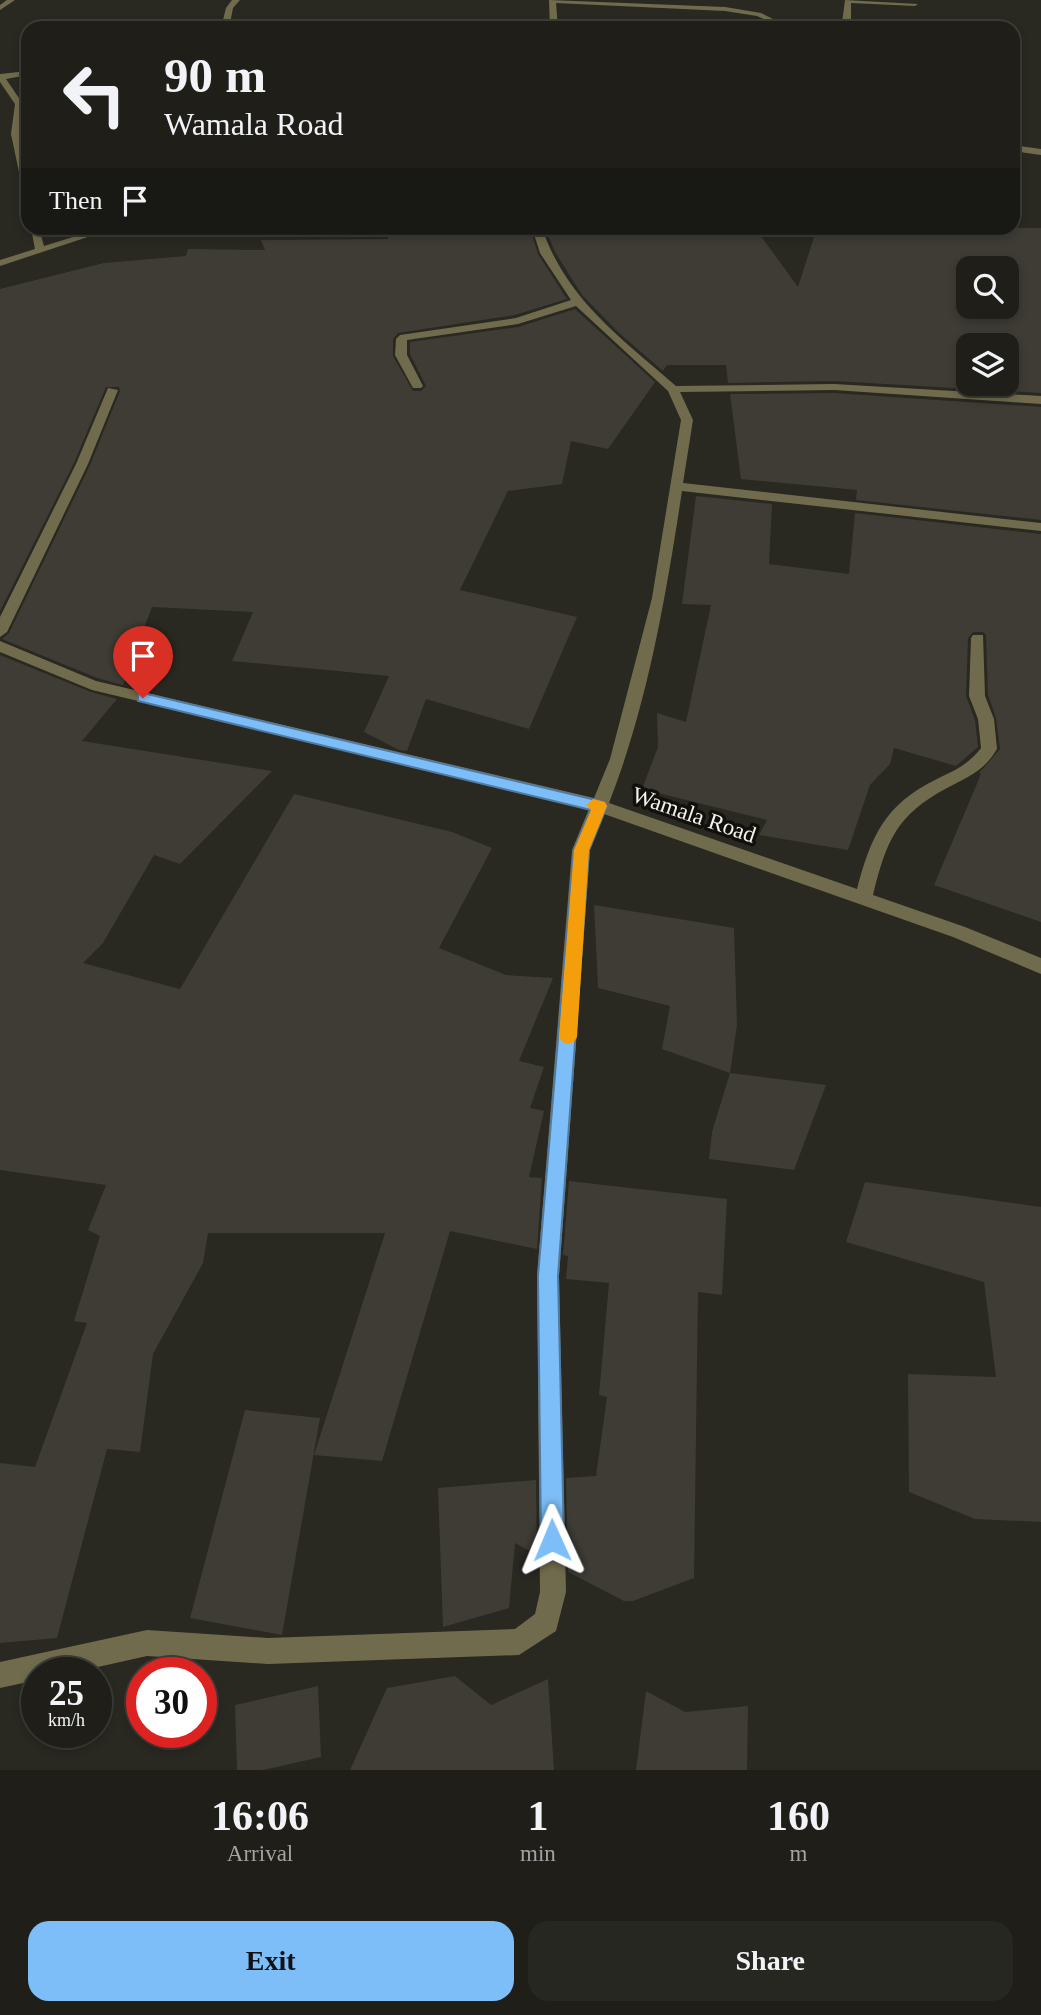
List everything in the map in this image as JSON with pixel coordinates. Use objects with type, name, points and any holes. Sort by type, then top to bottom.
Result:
[{"type":"street","points":[[0,8],[12,0]]},
{"type":"street","points":[[227,21],[232,3],[237,0]]},
{"type":"street","points":[[553,21],[552,1],[725,9],[759,14],[772,21]]},
{"type":"street","points":[[847,21],[848,1],[915,4]]},
{"type":"street","points":[[21,74],[1,77],[19,104],[15,134],[21,160]]},
{"type":"street","points":[[0,100],[15,98]]},
{"type":"street","points":[[1020,149],[1041,152]]},
{"type":"street","points":[[37,235],[40,250]]},
{"type":"street","points":[[0,263],[88,235]]},
{"type":"street","points":[[0,1675],[147,1643],[268,1651],[519,1642],[547,1622],[553,1592],[548,1276],[581,850],[618,760],[659,598],[687,420],[673,389],[567,292],[542,247],[539,235]]},
{"type":"street","points":[[417,386],[401,355],[401,339],[404,337],[518,321],[578,302]]},
{"type":"street","points":[[673,389],[834,387],[1041,400]]},
{"type":"street","points":[[0,632],[82,464],[112,390]]},
{"type":"street","points":[[676,486],[1041,527]]},
{"type":"street","points":[[863,898],[879,838],[893,818],[941,784],[971,771],[989,749],[986,719],[977,696],[978,638]]},
{"type":"street","name":"Wamala Road","points":[[0,646],[92,685],[600,806],[959,932],[1041,966]]},
{"type":"building","points":[[1020,228],[1041,228],[1041,393],[1019,392],[1019,333],[956,333],[956,388],[834,381],[728,383],[726,365],[667,365],[663,371],[618,332],[582,295],[555,252],[548,235],[760,235],[798,287],[815,235],[1020,235]]},
{"type":"building","points":[[388,235],[532,235],[538,254],[567,299],[515,315],[398,333],[393,339],[393,356],[413,391],[421,391],[426,386],[410,354],[410,342],[518,327],[575,309],[655,382],[608,449],[571,441],[562,484],[508,491],[460,590],[577,617],[529,729],[426,699],[407,751],[399,750],[364,732],[389,676],[232,661],[253,612],[152,607],[123,685],[97,678],[2,639],[9,633],[90,465],[120,391],[119,387],[106,387],[74,463],[0,611],[0,289],[104,263],[186,256],[188,249],[265,250],[261,240],[388,239]]},
{"type":"building","points":[[834,393],[1041,407],[1041,520],[856,500],[857,490],[741,479],[730,394]]},
{"type":"building","points":[[696,496],[772,504],[769,564],[849,574],[855,513],[1041,534],[1041,922],[934,885],[981,774],[979,773],[1000,749],[996,718],[988,695],[986,635],[983,632],[973,632],[968,638],[966,696],[975,720],[978,747],[956,766],[894,748],[890,764],[870,785],[848,850],[759,835],[767,820],[642,789],[658,747],[657,713],[686,722],[711,605],[682,604]]},
{"type":"building","points":[[0,655],[91,692],[117,699],[82,741],[272,771],[180,864],[154,855],[103,943],[83,963],[180,989],[294,794],[452,832],[492,848],[439,948],[506,975],[553,978],[519,1061],[544,1067],[530,1108],[544,1111],[529,1177],[542,1178],[537,1249],[450,1231],[382,1461],[314,1455],[385,1233],[208,1233],[203,1263],[153,1354],[140,1452],[107,1449],[57,1638],[0,1643],[0,1463],[35,1467],[87,1323],[74,1321],[100,1236],[88,1230],[106,1185],[0,1170]]},
{"type":"building","points":[[594,905],[734,928],[737,1025],[730,1073],[662,1049],[670,1006],[598,988]]},
{"type":"building","points":[[730,1073],[826,1085],[794,1170],[709,1159],[712,1132]]},
{"type":"building","points":[[569,1181],[727,1199],[722,1295],[698,1292],[694,1578],[633,1601],[624,1601],[568,1572],[566,1478],[596,1476],[607,1397],[599,1395],[609,1283],[566,1279],[568,1256],[563,1255]]},
{"type":"building","points":[[865,1182],[1041,1207],[1041,1522],[975,1519],[909,1492],[908,1374],[996,1377],[984,1282],[846,1242]]},
{"type":"building","points":[[245,1410],[320,1418],[282,1635],[190,1618]]},
{"type":"building","points":[[536,1480],[537,1555],[515,1543],[509,1608],[443,1627],[438,1488]]},
{"type":"building","points":[[455,1676],[491,1705],[548,1679],[554,1770],[350,1770],[387,1688]]},
{"type":"building","points":[[318,1686],[321,1757],[263,1770],[237,1770],[235,1705]]},
{"type":"building","points":[[646,1691],[685,1712],[748,1706],[747,1770],[636,1770]]},
{"type":"slow traffic","points":[[568,1037],[581,850],[600,806],[593,805]]},
{"type":"route","points":[[143,698],[600,806],[581,850],[548,1276],[552,1540]]}]
